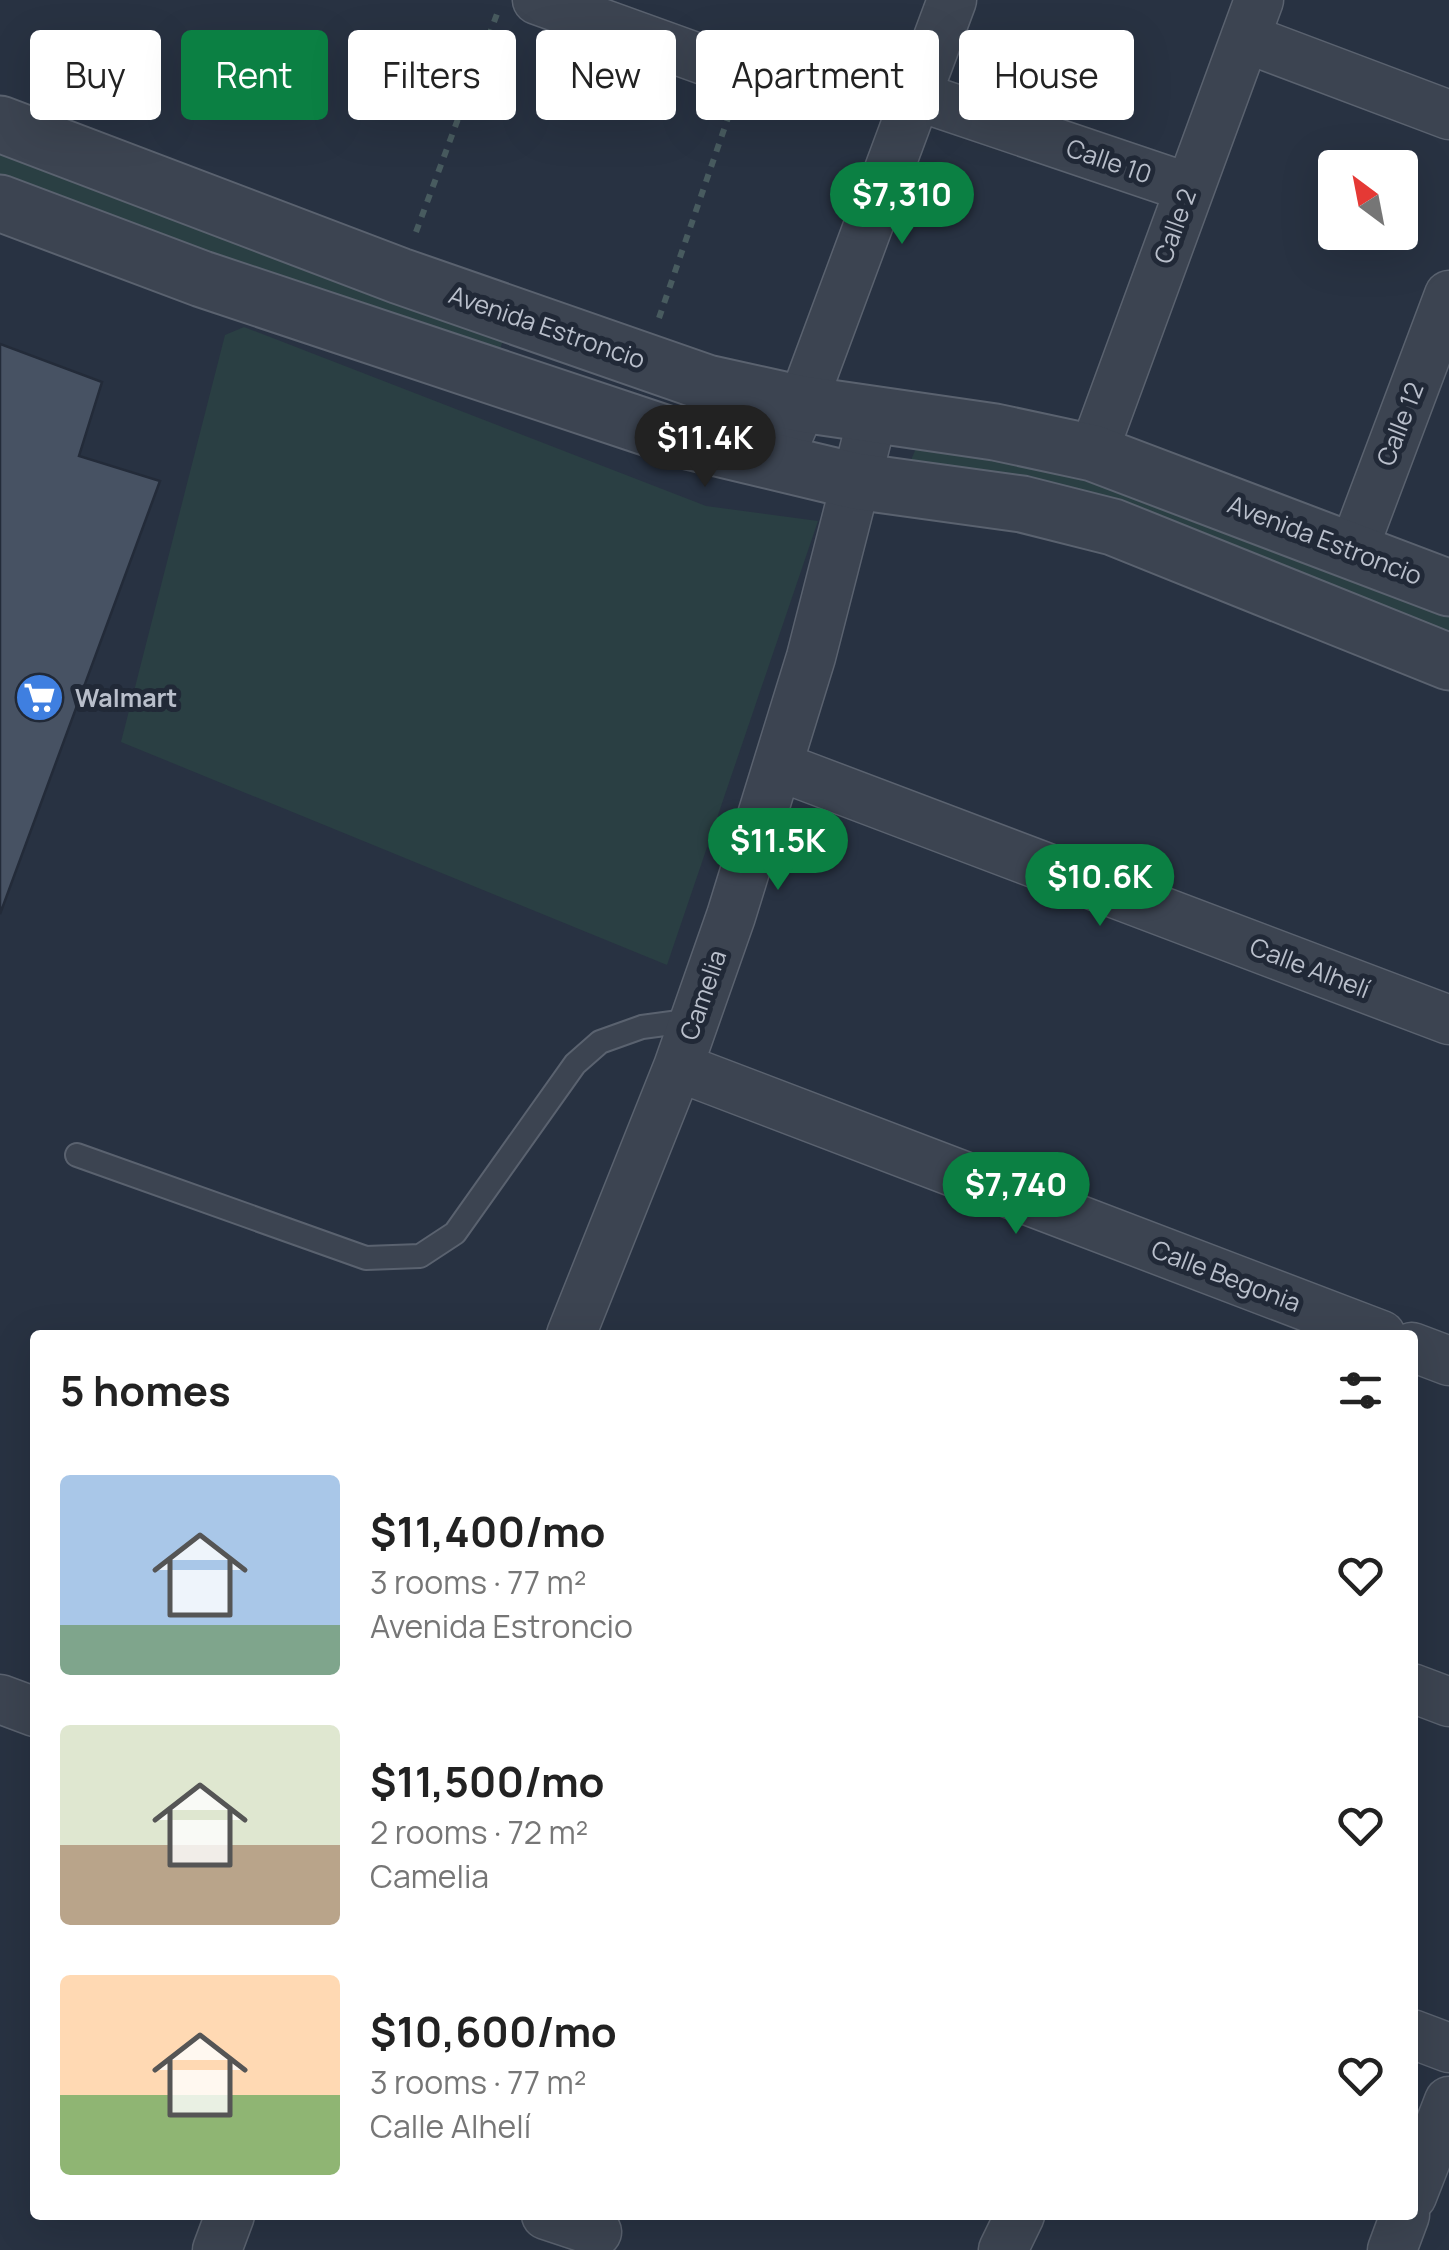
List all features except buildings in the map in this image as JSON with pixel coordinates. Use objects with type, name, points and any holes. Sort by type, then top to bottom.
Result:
[{"type":"street","points":[[537,0],[637,16],[696,48]]},
{"type":"street","points":[[939,35],[952,0]]},
{"type":"street","points":[[1252,19],[1449,115]]},
{"type":"street","name":"Calle 2","points":[[1092,453],[1252,19]]},
{"type":"street","name":"Calle 10","points":[[939,104],[1189,188]]},
{"type":"street","points":[[776,465],[907,120]]},
{"type":"street","name":"Avenida Estroncio","points":[[0,124],[400,276],[723,387],[802,404],[1012,435],[1092,453],[1449,588]]},
{"type":"street","points":[[0,203],[202,279],[688,441],[855,482],[1022,504],[1113,527],[1449,662]]},
{"type":"street","name":"Calle 12","points":[[1352,553],[1449,295]]},
{"type":"street","name":"Camelia","points":[[573,1330],[678,1067],[778,766],[816,639],[873,414]]},
{"type":"street","name":"Calle Alhelí","points":[[778,766],[1449,1020]]},
{"type":"street","name":"Calle Begonia","points":[[678,1067],[1368,1330]]},
{"type":"street","points":[[1418,1349],[1449,1361]]},
{"type":"street","points":[[1418,1690],[1449,1702]]},
{"type":"street","points":[[0,1700],[30,1710]]},
{"type":"street","points":[[1418,2036],[1449,2048]]},
{"type":"street","points":[[1418,2181],[1449,2101]]},
{"type":"street","points":[[217,2250],[228,2220]]},
{"type":"street","points":[[561,2220],[597,2232]]},
{"type":"street","points":[[1004,2250],[1018,2220]]},
{"type":"street","points":[[1392,2250],[1403,2220]]},
{"type":"lane","points":[[77,1154],[366,1258],[420,1256],[455,1233],[575,1064],[600,1042],[642,1028],[694,1020]]},
{"type":"path","points":[[400,276],[502,0]]},
{"type":"path","points":[[644,361],[727,120]]},
{"type":"green space","points":[[0,150],[505,335],[500,349],[478,353],[0,177]]},
{"type":"green space","points":[[244,327],[706,506],[818,521],[667,965],[121,742],[225,335]]},
{"type":"green space","points":[[917,446],[1096,468],[1449,598],[1449,631],[1081,496],[913,469],[911,460]]},
{"type":"place","name":"Walmart","points":[[40,698]]}]
